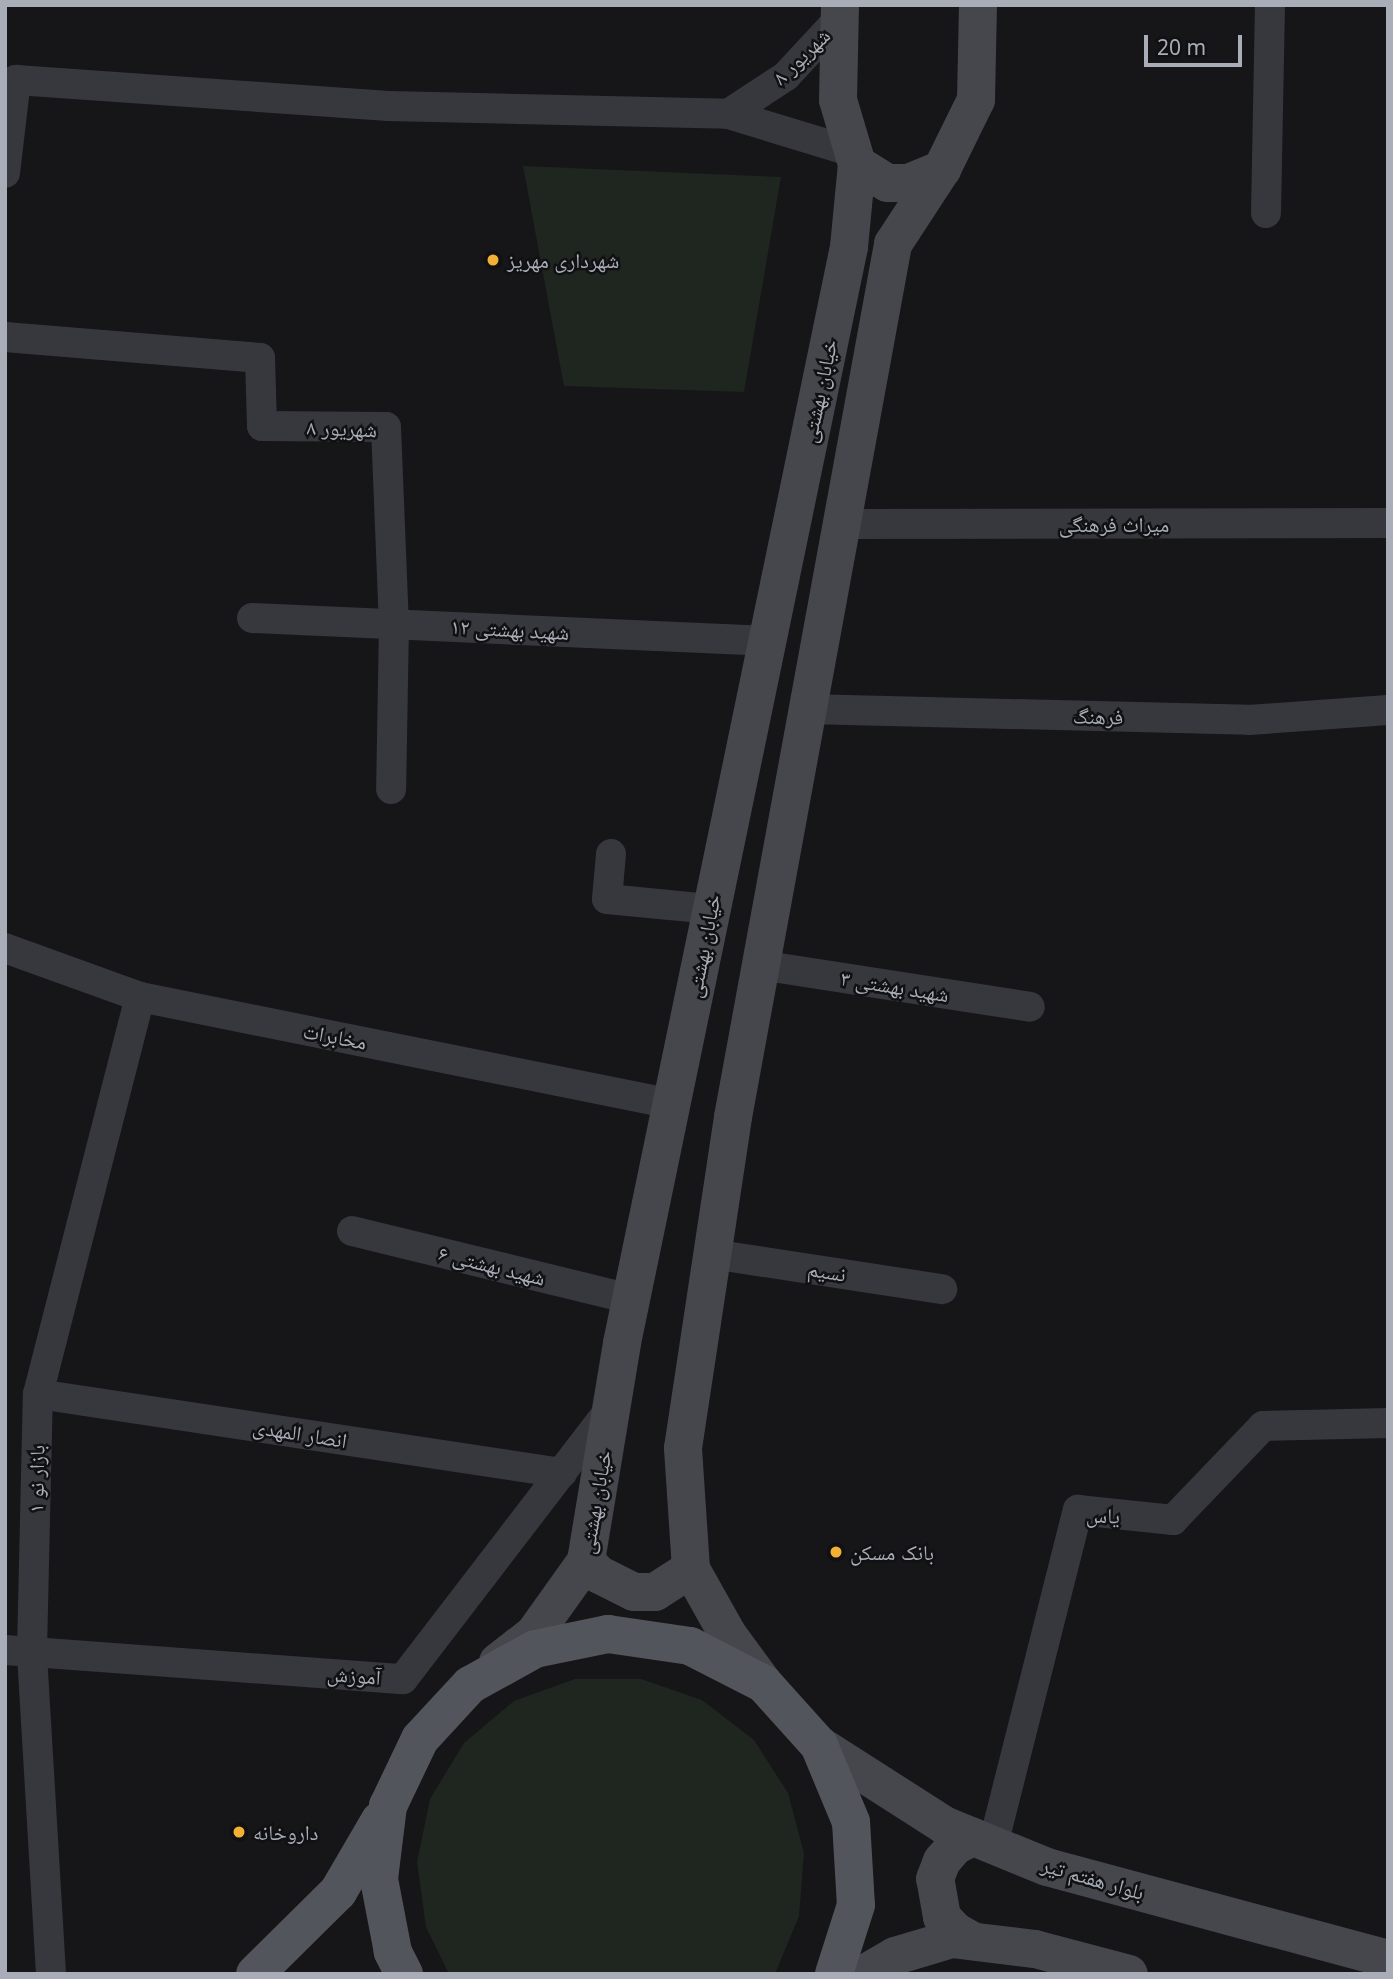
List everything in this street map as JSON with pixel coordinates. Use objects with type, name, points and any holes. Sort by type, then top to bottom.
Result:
[{"type":"main road","points":[[834,1974],[856,1905],[851,1822],[820,1745],[764,1684],[728,1635],[691,1569],[683,1448],[760,965],[893,244],[942,169],[976,100],[978,5]]},
{"type":"main road","points":[[839,13],[838,100],[855,158],[888,184],[908,183],[942,169]]},
{"type":"main road","name":"خیابان بهشتی","points":[[470,1685],[534,1634],[586,1561],[631,1299],[849,247],[855,158]]},
{"type":"main road","points":[[586,1561],[598,1574],[634,1592],[656,1592],[691,1569]]},
{"type":"main road","points":[[255,1974],[338,1892],[388,1806],[420,1739],[470,1685],[535,1648],[608,1634],[690,1646],[764,1684]]},
{"type":"main road","name":"بلوار هفتم تیر","points":[[820,1745],[861,1776],[983,1841],[1047,1867],[1388,1959]]},
{"type":"main road","points":[[388,1806],[379,1879],[393,1952],[404,1974]]},
{"type":"main road","points":[[973,1941],[955,1931],[942,1917],[935,1879],[942,1861],[983,1841]]},
{"type":"main road","points":[[864,1974],[895,1956],[952,1939],[1035,1949],[1129,1974]]},
{"type":"street","points":[[1266,213],[1270,5]]},
{"type":"street","name":"۸ شهریور","points":[[728,114],[786,76],[839,13]]},
{"type":"street","points":[[5,173],[10,79],[388,106],[728,114],[855,158]]},
{"type":"street","name":"۸ شهریور","points":[[5,337],[260,358],[262,426],[386,427],[394,624],[391,789]]},
{"type":"street","name":"میراث فرهنگی","points":[[841,524],[1388,523]]},
{"type":"street","name":"شهید بهشتی ۱۲","points":[[252,618],[768,641]]},
{"type":"street","name":"فرهنگ","points":[[807,709],[1249,720],[1388,710]]},
{"type":"street","points":[[611,855],[607,898],[710,908]]},
{"type":"street","name":"مخابرات","points":[[5,948],[139,997],[672,1104]]},
{"type":"street","name":"شهید بهشتی ۳","points":[[760,965],[1030,1007]]},
{"type":"street","name":"بازار نو ۱","points":[[51,1974],[19,1651],[38,1394],[139,997]]},
{"type":"street","name":"شهید بهشتی ۶","points":[[352,1231],[631,1299]]},
{"type":"street","name":"نسیم","points":[[712,1254],[942,1289]]},
{"type":"street","name":"انصار المهدی","points":[[38,1394],[562,1473]]},
{"type":"street","name":"آموزش","points":[[19,1651],[403,1679],[612,1408]]},
{"type":"street","name":"یاس","points":[[983,1841],[1078,1510],[1173,1520],[1263,1426],[1388,1423]]},
{"type":"shaded area","points":[[523,166],[781,177],[744,392],[564,386]]},
{"type":"shaded area","points":[[575,1679],[641,1679],[702,1700],[754,1740],[788,1793],[804,1853],[799,1916],[775,1974],[449,1974],[426,1927],[417,1862],[430,1799],[464,1743],[514,1701]]},
{"type":"place","name":"شهرداری مهریز","points":[[493,260]]},
{"type":"place","name":"بانک مسکن","points":[[836,1552]]},
{"type":"place","name":"داروخانه","points":[[239,1832]]}]
